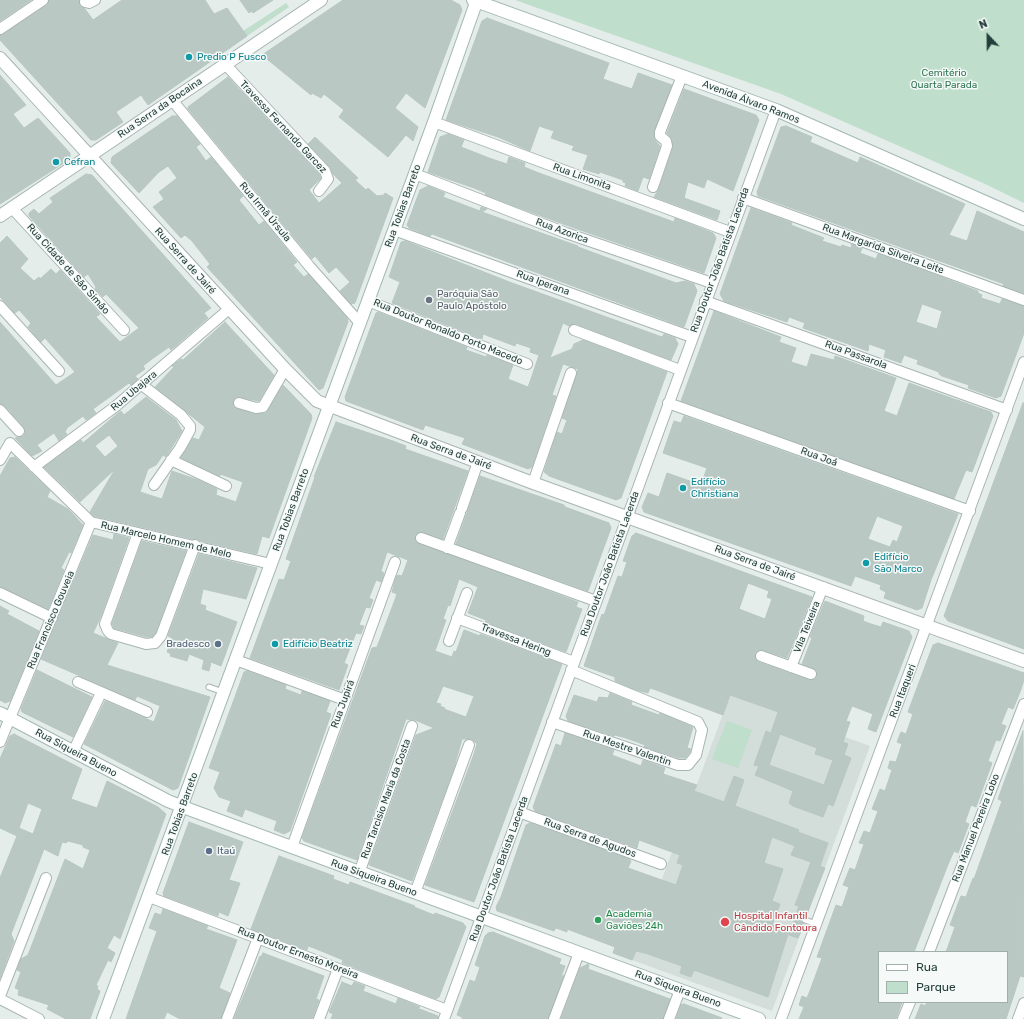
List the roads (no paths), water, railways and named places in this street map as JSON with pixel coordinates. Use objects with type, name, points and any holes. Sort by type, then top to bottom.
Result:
[{"type":"main road","name":"Rua Serra da Bocaina","points":[[0,216],[321,0]]},
{"type":"main road","name":"Avenida Álvaro Ramos","points":[[476,1],[776,110],[1024,219]]},
{"type":"main road","name":"Rua Tobias Barreto","points":[[103,1019],[183,807],[359,322],[415,174],[476,1]]},
{"type":"main road","name":"Rua Serra de Jairé","points":[[0,58],[284,369],[318,401],[329,407],[533,483],[1024,661]]},
{"type":"main road","name":"Rua Siqueira Bueno","points":[[5,716],[183,807],[759,1019]]},
{"type":"street","points":[[0,29],[43,0]]},
{"type":"street","points":[[84,1],[89,3],[95,0]]},
{"type":"street","name":"Travessa Fernando Garcez","points":[[225,64],[325,171],[328,179],[319,191]]},
{"type":"street","points":[[653,187],[667,146],[666,141],[660,136],[660,132],[682,76]]},
{"type":"street","name":"Rua Irmã Úrsula","points":[[172,100],[305,260],[359,322]]},
{"type":"street","name":"Rua Doutor João Batista Lacerda","points":[[445,1014],[730,232],[776,110]]},
{"type":"street","name":"Rua Limonita","points":[[434,122],[730,232]]},
{"type":"street","name":"Rua Azorica","points":[[415,174],[566,233],[712,283]]},
{"type":"street","name":"Rua Margarida Silveira Leite","points":[[743,198],[1024,300]]},
{"type":"street","name":"Rua Cidade de São Simão","points":[[12,208],[124,330]]},
{"type":"street","name":"Rua Iperana","points":[[394,230],[692,337]]},
{"type":"street","name":"Rua Doutor Ronaldo Porto Macedo","points":[[368,301],[527,364]]},
{"type":"street","name":"Rua Passarola","points":[[706,301],[1007,410]]},
{"type":"street","points":[[0,306],[59,371]]},
{"type":"street","name":"Rua Ubajara","points":[[34,467],[142,385],[229,309]]},
{"type":"street","points":[[574,330],[680,370]]},
{"type":"street","name":"Rua Itaqueri","points":[[781,1019],[1024,362]]},
{"type":"street","points":[[239,403],[256,408],[263,406],[284,369]]},
{"type":"street","points":[[533,483],[571,373]]},
{"type":"street","points":[[142,385],[181,414],[189,423],[190,430],[154,485]]},
{"type":"street","name":"Rua Joá","points":[[668,403],[970,511]]},
{"type":"street","points":[[0,410],[19,432]]},
{"type":"street","name":"Rua Marcelo Homem de Melo","points":[[0,460],[10,443],[92,522],[271,564]]},
{"type":"street","points":[[171,460],[226,486]]},
{"type":"street","points":[[448,548],[478,462]]},
{"type":"street","name":"Rua Francisco Gouveia","points":[[0,742],[5,716],[52,618],[92,522]]},
{"type":"street","points":[[138,533],[107,617],[106,628],[115,636],[146,644],[155,643],[162,633],[195,545]]},
{"type":"street","points":[[421,538],[596,601]]},
{"type":"street","name":"Rua Jupirá","points":[[292,847],[395,562]]},
{"type":"street","name":"Vila Teixeira","points":[[791,667],[823,587]]},
{"type":"street","points":[[0,592],[52,618]]},
{"type":"street","points":[[449,641],[467,593]]},
{"type":"street","name":"Travessa Hering","points":[[458,618],[573,666],[691,718],[698,722],[702,730]]},
{"type":"street","points":[[762,656],[811,674]]},
{"type":"street","points":[[236,660],[345,700]]},
{"type":"street","points":[[78,682],[147,712]]},
{"type":"street","points":[[73,752],[101,693]]},
{"type":"street","name":"Rua Manuel Pereira Lobo","points":[[929,951],[1024,704]]},
{"type":"street","name":"Rua Mestre Valentin","points":[[552,722],[683,766],[688,765],[694,759],[702,730]]},
{"type":"street","name":"Rua Tarcisio Maria da Costa","points":[[359,872],[412,726]]},
{"type":"street","points":[[415,893],[469,745]]},
{"type":"street","name":"Rua Serra de Agudos","points":[[519,812],[661,864]]},
{"type":"street","points":[[39,1019],[0,998],[46,878]]},
{"type":"street","name":"Rua Doutor Ernesto Moreira","points":[[149,897],[338,969],[445,1014]]},
{"type":"street","points":[[227,1019],[258,938]]},
{"type":"street","points":[[554,1019],[579,953]]},
{"type":"street","points":[[319,1019],[338,969]]},
{"type":"street","points":[[669,1019],[680,990]]},
{"type":"street","points":[[903,1019],[910,1003]]},
{"type":"street","points":[[1018,1019],[1024,1003]]},
{"type":"lane","points":[[208,687],[224,692]]},
{"type":"lane","points":[[805,920],[816,924]]},
{"type":"place","name":"Predio P Fusco","points":[[189,57]]},
{"type":"place","name":"Cefran","points":[[56,162]]},
{"type":"place","name":"Paróquia São Paulo Apóstolo","points":[[429,300]]},
{"type":"place","name":"Edifício Christiana","points":[[683,488]]},
{"type":"place","name":"Edifício São Marco","points":[[866,563]]},
{"type":"place","name":"Bradesco","points":[[218,644]]},
{"type":"place","name":"Edifício Beatriz","points":[[275,644]]},
{"type":"place","name":"Itaú","points":[[209,851]]},
{"type":"place","name":"Academia Gaviões 24h","points":[[598,920]]},
{"type":"place","name":"Hospital Infantil Cândido Fontoura","points":[[725,922]]},
{"type":"park label","name":"Cemitério Quarta Parada","points":[[944,78]]}]
